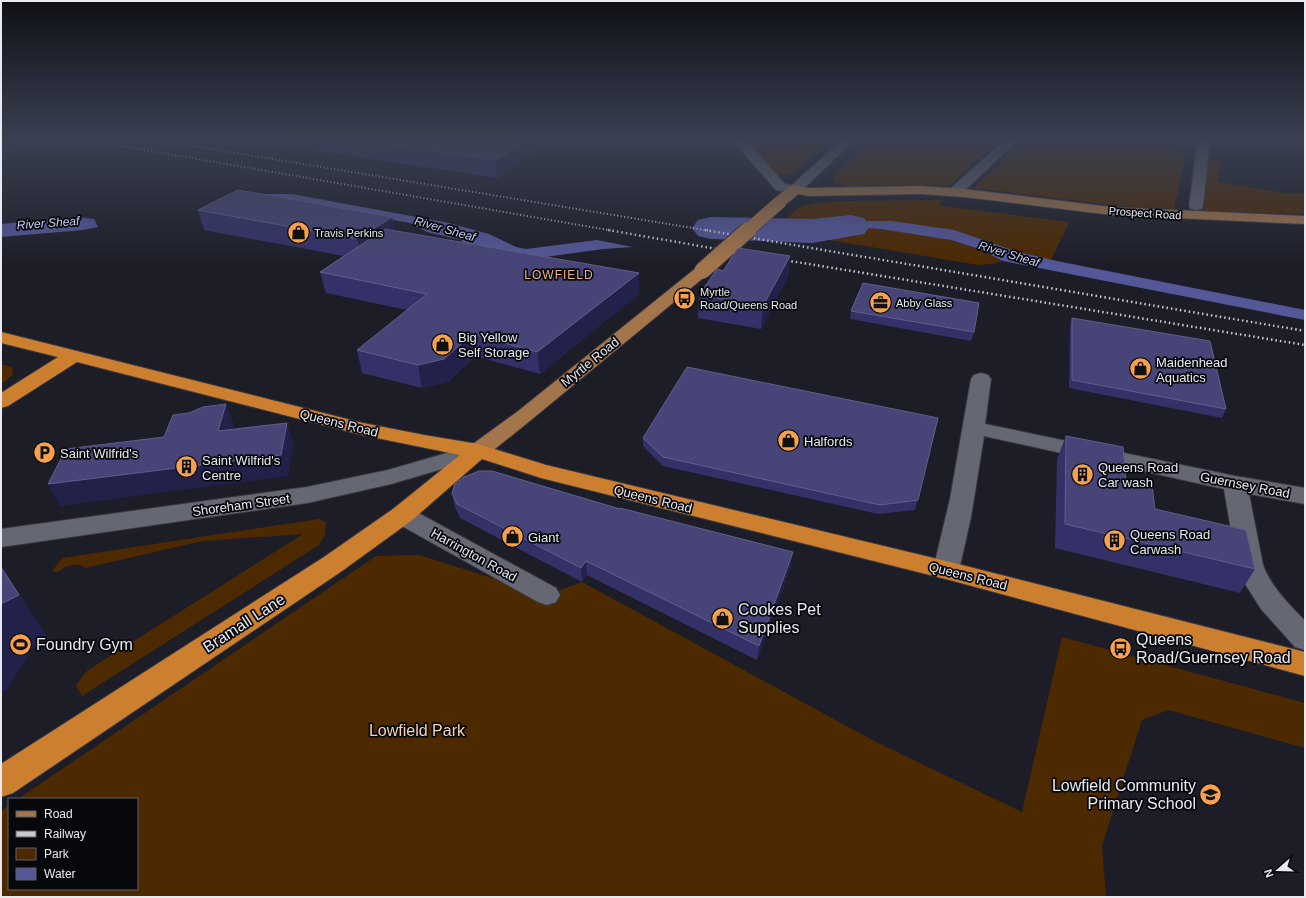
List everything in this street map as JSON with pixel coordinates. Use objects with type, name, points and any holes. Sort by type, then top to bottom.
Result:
[{"type":"highway","name":"Queens Road","points":[[1,337],[362,429],[424,442],[478,451],[541,471],[946,570],[1305,664]]},
{"type":"highway","points":[[1,402],[75,355]]},
{"type":"highway","name":"Bramall Lane","points":[[1,782],[326,568],[402,515],[478,451]]},
{"type":"main road","name":"Prospect Road","points":[[795,190],[808,192],[899,190],[955,192],[1111,211],[1305,220]]},
{"type":"main road","name":"Myrtle Road","points":[[478,451],[520,420],[702,271],[795,190]]},
{"type":"street","points":[[775,181],[781,187],[795,190],[805,181]]},
{"type":"street","points":[[955,192],[967,181]]},
{"type":"street","points":[[1196,206],[1199,181]]},
{"type":"street","points":[[946,570],[964,492],[981,379]]},
{"type":"street","name":"Guernsey Road","points":[[974,428],[1235,484],[1305,496]]},
{"type":"street","name":"Shoreham Street","points":[[1,538],[308,495],[391,477],[478,451]]},
{"type":"street","points":[[1235,484],[1250,565],[1255,579],[1271,602],[1305,639]]},
{"type":"street","name":"Harrington Road","points":[[402,515],[547,595]]},
{"type":"green space","points":[[834,181],[954,181],[950,185],[847,186]]},
{"type":"green space","points":[[982,181],[1180,181],[1174,209],[1120,206],[974,188]]},
{"type":"green space","points":[[1203,181],[1217,181],[1285,193],[1305,193],[1305,214],[1200,211]]},
{"type":"green space","points":[[943,200],[939,204],[942,206],[1069,222],[1051,260],[892,221],[850,222],[807,228],[776,227],[800,207],[816,203],[846,201]]},
{"type":"green space","points":[[865,228],[935,236],[962,243],[1003,261],[992,264],[978,265],[806,236]]},
{"type":"green space","points":[[1,364],[12,367],[13,375],[1,384]]},
{"type":"green space","points":[[319,519],[326,522],[325,534],[319,545],[82,696],[76,686],[88,670],[303,534],[203,541],[85,568],[75,565],[68,566],[58,572],[52,571],[62,558]]},
{"type":"green space","name":"Lowfield Park","points":[[419,555],[547,595],[582,582],[876,742],[1022,812],[1062,637],[1305,703],[1305,748],[1168,710],[1142,720],[1102,846],[1106,897],[1,897],[1,811],[8,806],[8,890],[138,890],[138,798],[19,798],[376,556]]},
{"type":"water","points":[[263,194],[292,194],[449,223],[489,234],[516,247],[526,249],[597,240],[633,247],[603,249],[509,262],[470,252],[461,240],[427,232],[410,223],[288,201],[268,202]]},
{"type":"water","points":[[77,217],[94,219],[98,227],[83,230],[1,237],[1,224]]},
{"type":"water","points":[[867,221],[892,221],[954,230],[1018,252],[1057,261],[1305,310],[1305,320],[1003,261],[976,248],[951,240],[881,229],[865,228],[806,236],[769,234],[776,227],[807,228]]},
{"type":"building","points":[[238,190],[392,217],[357,239],[198,210]]},
{"type":"building","points":[[385,229],[639,273],[537,352],[472,334],[444,359],[418,365],[357,350],[427,294],[320,272]]},
{"type":"building","points":[[738,248],[790,256],[763,306],[699,295],[717,269],[723,271]]},
{"type":"building","points":[[863,283],[979,303],[974,332],[851,311]]},
{"type":"building","name":"Maidenhead Aquatics","points":[[1072,318],[1210,341],[1226,409],[1072,380]]},
{"type":"building","name":"Halfords","points":[[687,367],[938,418],[918,500],[880,505],[663,457],[643,438]]},
{"type":"building","points":[[226,404],[218,431],[287,423],[281,455],[48,484],[66,449],[164,437],[173,415],[189,413],[203,407]]},
{"type":"building","points":[[1066,436],[1123,447],[1126,481],[1152,486],[1155,509],[1246,530],[1255,569],[1065,524]]},
{"type":"building","points":[[479,471],[492,471],[620,509],[793,552],[759,646],[586,561],[581,568],[457,504],[452,493],[455,484],[464,477]]},
{"type":"building","points":[[1,567],[19,595],[1,604]]},
{"type":"waterway","name":"River Sheaf","points":[[711,228],[812,231],[851,226]]},
{"type":"railway","points":[[324,181],[614,231]]},
{"type":"railway","points":[[406,181],[709,231]]},
{"type":"railway","points":[[608,230],[746,254]]},
{"type":"railway","points":[[709,231],[1305,331]]},
{"type":"railway","points":[[778,259],[1305,345]]},
{"type":"place","name":"Travis Perkins","points":[[299,233]]},
{"type":"place","name":"Myrtle Road/Queens Road","points":[[685,298]]},
{"type":"place","name":"Abby Glass","points":[[881,303]]},
{"type":"place","name":"Big Yellow Self Storage","points":[[443,344]]},
{"type":"place","name":"Maidenhead Aquatics","points":[[1140,369]]},
{"type":"place","name":"Halfords","points":[[789,441]]},
{"type":"place","name":"Saint Wilfrid's","points":[[45,453]]},
{"type":"place","name":"Saint Wilfrid's Centre","points":[[186,467]]},
{"type":"place","name":"Queens Road Car wash","points":[[1083,474]]},
{"type":"place","name":"Giant","points":[[513,537]]},
{"type":"place","name":"Queens Road Carwash","points":[[1115,541]]},
{"type":"place","name":"Cookes Pet Supplies","points":[[722,618]]},
{"type":"place","name":"Foundry Gym","points":[[21,644]]},
{"type":"place","name":"Queens Road/Guernsey Road","points":[[1120,648]]},
{"type":"place","name":"Lowfield Community Primary School","points":[[1211,794]]},
{"type":"district","name":"LOWFIELD","points":[[559,275]]}]
